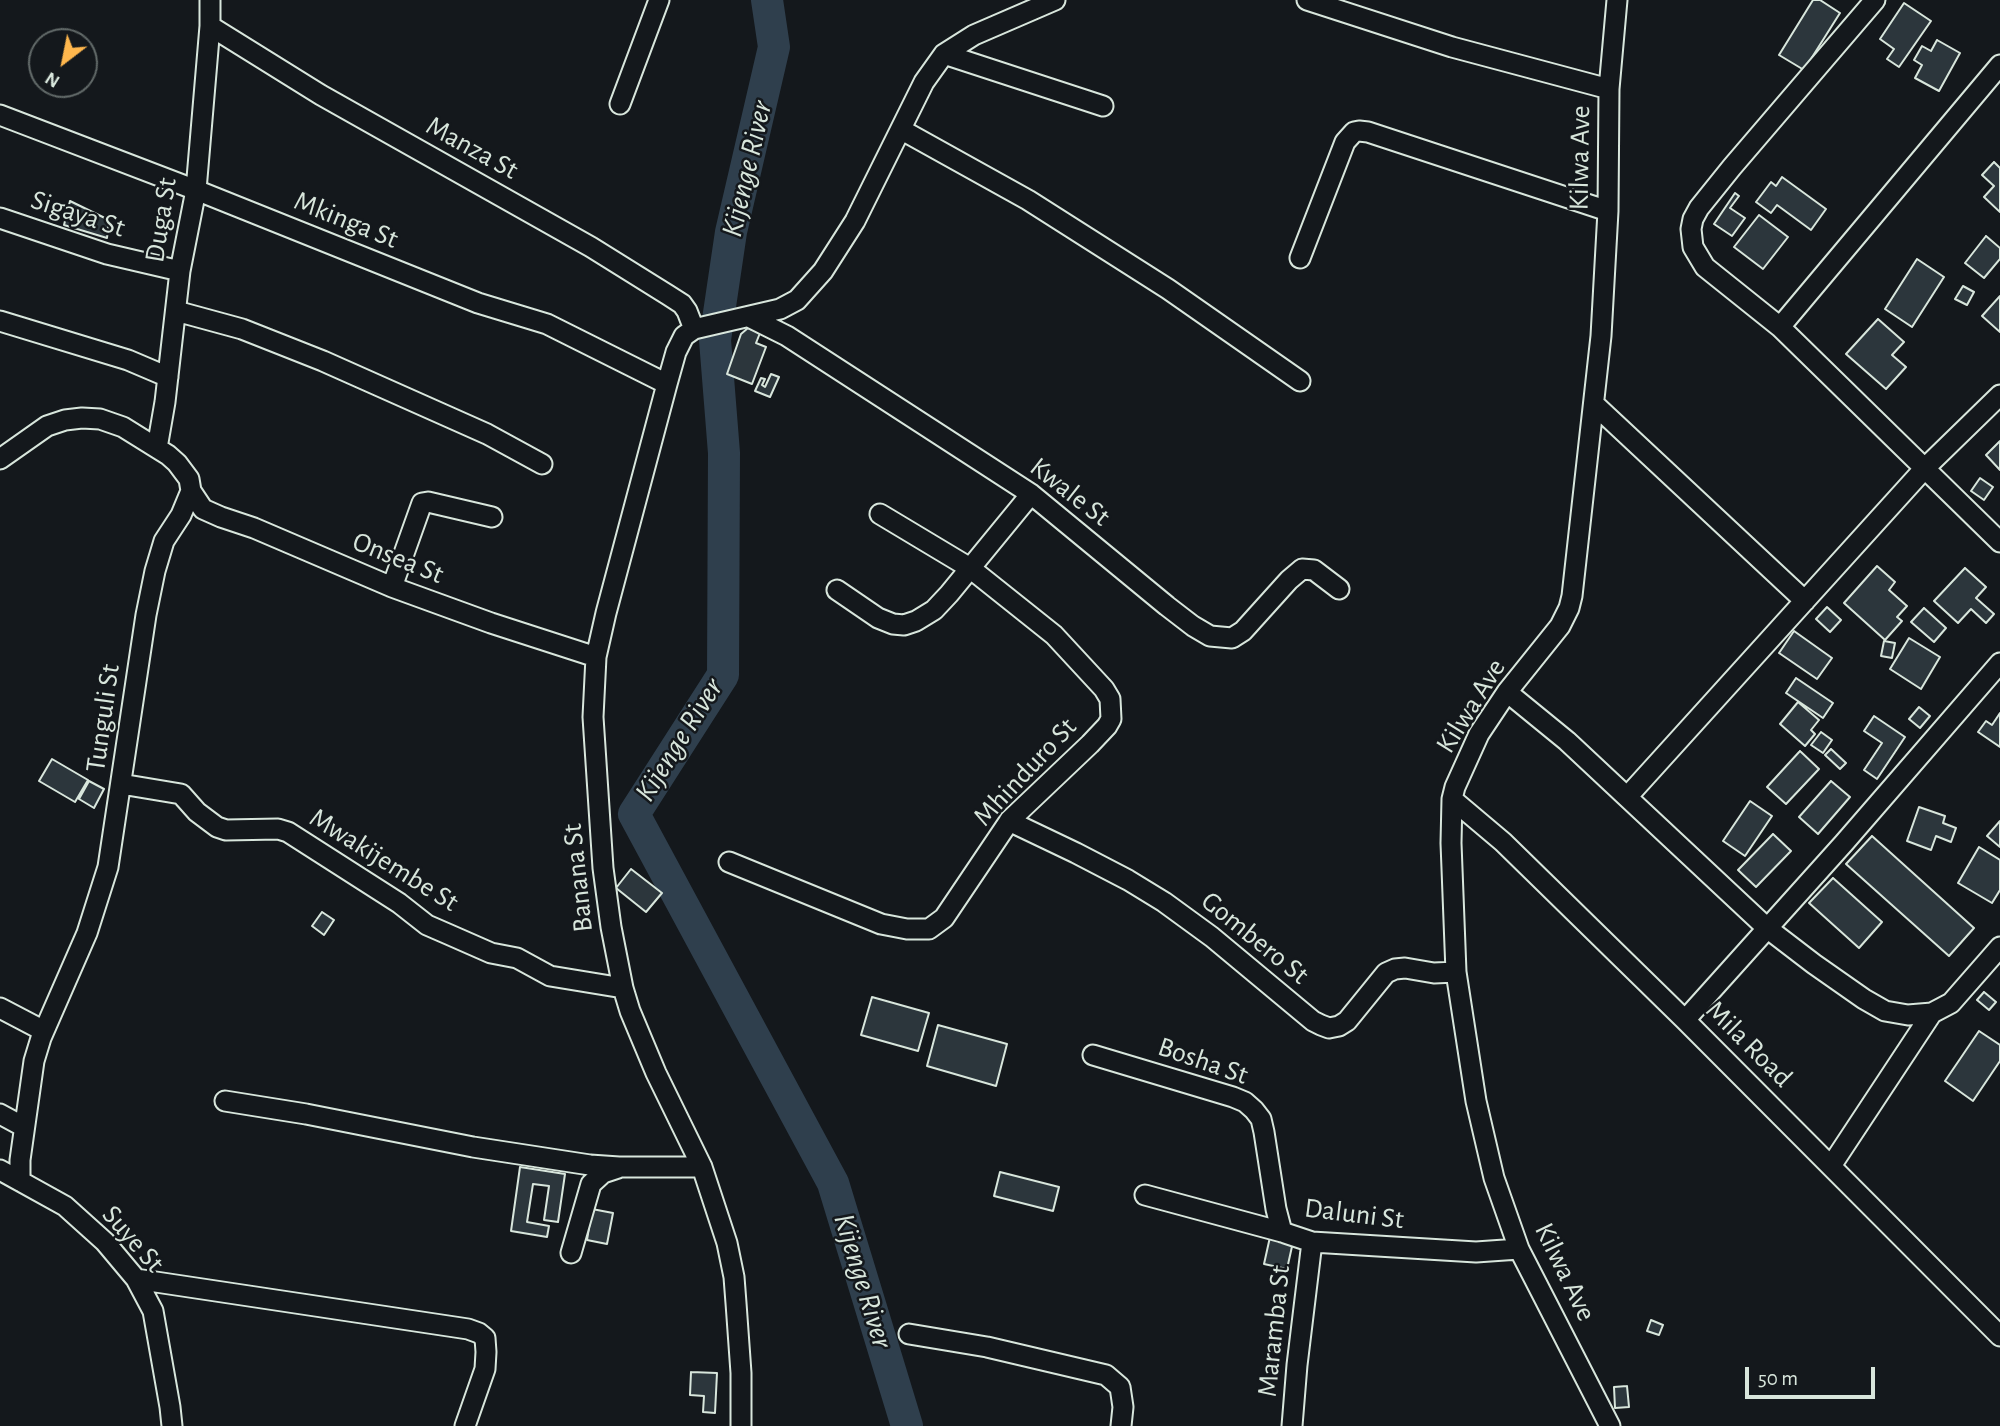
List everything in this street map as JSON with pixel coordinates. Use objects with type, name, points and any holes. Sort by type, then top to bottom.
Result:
[{"type":"street","name":"Duga St","points":[[157,448],[180,271],[196,190],[210,0]]},
{"type":"street","points":[[620,104],[659,0]]},
{"type":"street","points":[[699,328],[780,309],[797,300],[823,271],[855,221],[925,82],[944,54],[974,35],[1055,0]]},
{"type":"street","points":[[1307,0],[1452,47],[1609,89]]},
{"type":"street","name":"Kilwa Ave","points":[[1610,1426],[1520,1249],[1494,1178],[1479,1114],[1456,972],[1451,843],[1452,799],[1455,787],[1479,734],[1507,692],[1560,626],[1569,608],[1601,336],[1608,211],[1609,89],[1616,0]]},
{"type":"street","points":[[1875,0],[1732,167],[1693,219],[1693,247],[1705,267],[1780,327],[2000,542]]},
{"type":"street","name":"Manza St","points":[[210,26],[321,95],[591,247],[681,304],[699,328]]},
{"type":"street","points":[[944,54],[1103,107]]},
{"type":"street","points":[[1780,327],[2000,65]]},
{"type":"street","name":"Mkinga St","points":[[0,115],[478,303],[547,324],[667,384]]},
{"type":"street","points":[[902,130],[1028,200],[1168,289],[1300,381]]},
{"type":"street","points":[[1300,258],[1345,142],[1354,132],[1359,131],[1608,211]]},
{"type":"street","name":"Sigaya St","points":[[0,218],[107,254],[180,271]]},
{"type":"street","points":[[176,311],[242,329],[323,361],[487,434],[542,464]]},
{"type":"street","name":"Kwale St","points":[[741,318],[787,336],[1031,495],[1175,613],[1210,636],[1232,638],[1243,631],[1302,569],[1314,570],[1339,589]]},
{"type":"street","points":[[0,321],[128,360],[168,377]]},
{"type":"street","name":"Banana St","points":[[699,328],[684,336],[676,352],[667,384],[596,657],[593,717],[606,895],[623,988],[640,1038],[702,1167],[719,1217],[734,1277],[741,1373],[741,1426]]},
{"type":"street","points":[[1627,797],[1925,468],[2000,395]]},
{"type":"street","points":[[1594,404],[1805,601]]},
{"type":"street","points":[[0,459],[47,426],[65,420],[100,419],[123,427],[177,463],[189,479],[191,491]]},
{"type":"street","name":"Onsea St","points":[[191,491],[203,509],[221,517],[254,528],[392,587],[596,657]]},
{"type":"street","name":"Tunguli St","points":[[20,1181],[20,1160],[34,1060],[87,933],[108,867],[155,571],[164,541],[181,515],[191,491]]},
{"type":"street","points":[[837,590],[878,618],[892,624],[904,625],[916,621],[934,610],[1031,495]]},
{"type":"street","points":[[392,587],[422,503],[428,502],[492,517]]},
{"type":"street","name":"Mhinduro St","points":[[729,862],[881,924],[907,929],[929,929],[944,918],[1009,821],[1107,726],[1111,719],[1110,699],[1096,678],[1054,635],[970,568],[880,514]]},
{"type":"street","points":[[1685,1020],[1844,844],[2000,663]]},
{"type":"street","points":[[1507,692],[1567,741],[1767,928],[1814,964],[1885,1011],[1908,1015],[1932,1013],[1951,1003],[2000,947]]},
{"type":"street","name":"Mwakijembe St","points":[[121,784],[181,794],[197,812],[217,827],[226,830],[278,829],[288,832],[380,890],[427,925],[491,953],[517,958],[550,976],[623,988]]},
{"type":"street","name":"Mila Road","points":[[1452,799],[1503,842],[1685,1020],[2000,1336]]},
{"type":"street","name":"Gombero St","points":[[1009,821],[1107,869],[1164,902],[1212,937],[1313,1021],[1328,1028],[1347,1021],[1386,973],[1395,969],[1456,972]]},
{"type":"street","points":[[0,1008],[44,1031]]},
{"type":"street","points":[[1830,1166],[1932,1013]]},
{"type":"street","name":"Bosha St","points":[[1093,1055],[1233,1097],[1254,1110],[1261,1119],[1282,1232]]},
{"type":"street","points":[[225,1101],[473,1147],[619,1167],[702,1167]]},
{"type":"street","points":[[0,1114],[24,1127]]},
{"type":"street","points":[[571,1253],[592,1184],[603,1173],[619,1167]]},
{"type":"street","name":"Suye St","points":[[0,1170],[65,1206],[105,1241],[136,1279],[153,1311],[172,1426]]},
{"type":"street","name":"Daluni St","points":[[1145,1195],[1312,1242],[1476,1252],[1520,1249]]},
{"type":"street","name":"Maramba St","points":[[1293,1426],[1297,1365],[1312,1242]]},
{"type":"street","points":[[136,1279],[468,1329],[479,1333],[485,1338],[485,1369],[465,1426]]},
{"type":"street","points":[[909,1334],[987,1347],[1106,1375],[1120,1387],[1123,1407],[1121,1426]]},
{"type":"building","points":[[1813,0],[1820,0],[1840,13],[1804,70],[1779,55]]},
{"type":"building","points":[[1904,3],[1931,21],[1899,67],[1887,59],[1894,49],[1880,39]]},
{"type":"building","points":[[1937,40],[1960,53],[1939,91],[1915,78],[1922,65],[1914,60],[1922,46],[1931,51]]},
{"type":"building","points":[[1994,162],[2000,168],[2000,212],[1984,197],[1994,186],[1982,175]]},
{"type":"building","points":[[1782,177],[1826,209],[1811,230],[1777,205],[1771,213],[1756,202],[1771,182],[1776,186]]},
{"type":"building","points":[[1735,193],[1739,196],[1730,208],[1745,218],[1732,236],[1714,224]]},
{"type":"building","points":[[70,201],[109,220],[107,238],[64,225]]},
{"type":"building","points":[[1759,215],[1788,237],[1763,269],[1734,247]]},
{"type":"building","points":[[1986,236],[2000,248],[2000,259],[1984,278],[1965,263]]},
{"type":"building","points":[[1917,259],[1944,277],[1912,327],[1885,309]]},
{"type":"building","points":[[1963,286],[1974,292],[1967,305],[1955,299]]},
{"type":"building","points":[[2000,296],[2000,332],[1982,316]]},
{"type":"building","points":[[1878,319],[1904,342],[1892,355],[1906,367],[1886,389],[1846,354]]},
{"type":"building","points":[[748,328],[760,333],[756,343],[766,347],[752,384],[727,374],[741,334]]},
{"type":"building","points":[[771,374],[779,377],[770,397],[755,391],[761,378],[765,379],[762,385],[765,387]]},
{"type":"building","points":[[2000,441],[2000,470],[1986,455]]},
{"type":"building","points":[[1980,478],[1993,487],[1984,500],[1971,491]]},
{"type":"building","points":[[1877,566],[1895,582],[1889,590],[1907,606],[1897,617],[1902,621],[1885,640],[1844,603]]},
{"type":"building","points":[[1965,568],[1986,587],[1976,598],[1994,614],[1986,623],[1971,609],[1958,623],[1934,601]]},
{"type":"building","points":[[1827,607],[1841,620],[1830,632],[1816,619]]},
{"type":"building","points":[[1924,608],[1946,628],[1934,642],[1911,622]]},
{"type":"building","points":[[1794,631],[1832,658],[1817,679],[1779,653]]},
{"type":"building","points":[[1909,638],[1940,657],[1921,689],[1890,669]]},
{"type":"building","points":[[1884,641],[1895,643],[1892,658],[1881,656]]},
{"type":"building","points":[[1796,678],[1833,703],[1823,718],[1786,693]]},
{"type":"building","points":[[1798,702],[1819,720],[1811,730],[1815,734],[1805,746],[1780,724]]},
{"type":"building","points":[[1919,707],[1930,716],[1920,728],[1909,719]]},
{"type":"building","points":[[2000,713],[2000,747],[1978,732],[1986,721],[1992,725]]},
{"type":"building","points":[[1874,716],[1905,737],[1877,779],[1864,770],[1882,743],[1864,731]]},
{"type":"building","points":[[1821,732],[1832,740],[1823,753],[1811,745]]},
{"type":"building","points":[[1831,749],[1846,763],[1840,769],[1825,755]]},
{"type":"building","points":[[1800,751],[1819,769],[1786,804],[1767,787]]},
{"type":"building","points":[[52,759],[88,780],[75,802],[39,781]]},
{"type":"building","points":[[89,781],[104,789],[94,808],[79,799]]},
{"type":"building","points":[[1831,781],[1850,797],[1818,834],[1799,817]]},
{"type":"building","points":[[1750,801],[1772,816],[1745,856],[1723,841]]},
{"type":"building","points":[[1919,807],[1945,816],[1943,823],[1956,828],[1951,842],[1936,836],[1931,850],[1907,841]]},
{"type":"building","points":[[2000,821],[2000,847],[1987,836]]},
{"type":"building","points":[[1773,834],[1791,851],[1756,887],[1738,870]]},
{"type":"building","points":[[1872,836],[1974,928],[1949,956],[1846,864]]},
{"type":"building","points":[[1979,847],[2000,860],[2000,890],[1992,903],[1958,883]]},
{"type":"building","points":[[631,869],[662,893],[646,912],[616,888]]},
{"type":"building","points":[[1833,878],[1882,922],[1859,948],[1809,903]]},
{"type":"building","points":[[322,912],[334,920],[324,935],[312,926]]},
{"type":"building","points":[[1984,992],[1996,1002],[1989,1010],[1977,1000]]},
{"type":"building","points":[[872,997],[929,1013],[918,1051],[861,1035]]},
{"type":"building","points":[[938,1025],[1007,1044],[996,1086],[927,1066]]},
{"type":"building","points":[[1979,1031],[2000,1045],[2000,1061],[1973,1101],[1945,1081]]},
{"type":"building","points":[[520,1167],[565,1174],[558,1222],[544,1220],[549,1186],[533,1184],[527,1222],[549,1226],[547,1237],[511,1231]]},
{"type":"building","points":[[1000,1172],[1059,1187],[1053,1211],[994,1196]]},
{"type":"building","points":[[592,1209],[613,1213],[607,1244],[587,1240]]},
{"type":"building","points":[[1270,1237],[1293,1242],[1287,1269],[1264,1264]]},
{"type":"building","points":[[1651,1320],[1663,1325],[1659,1335],[1647,1331]]},
{"type":"building","points":[[691,1372],[717,1373],[715,1413],[703,1412],[704,1396],[690,1395]]},
{"type":"building","points":[[1627,1386],[1629,1407],[1615,1408],[1614,1387]]},
{"type":"waterway","name":"Kijenge River","points":[[767,0],[774,47],[731,232],[715,340],[724,453],[723,675],[634,814],[833,1183],[907,1426]]}]
